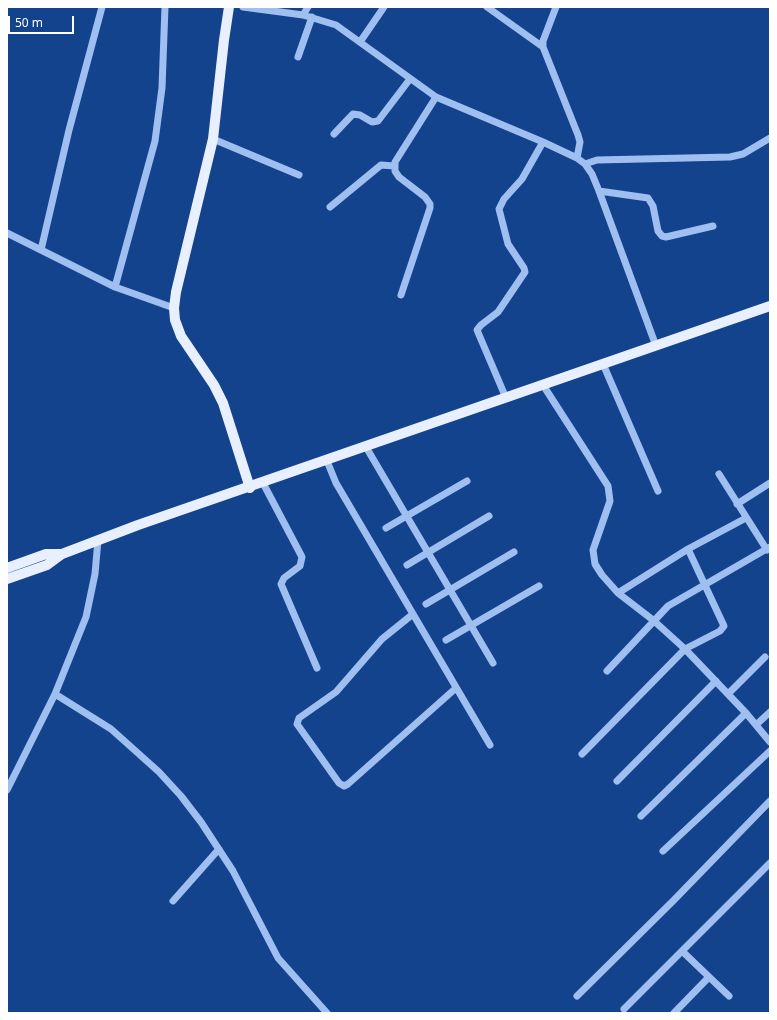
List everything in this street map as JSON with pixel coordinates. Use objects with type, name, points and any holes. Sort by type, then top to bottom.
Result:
[{"type":"main road","points":[[230,7],[224,40],[214,139],[176,292],[174,308],[175,320],[181,336],[214,385],[224,403],[250,488]]},
{"type":"main road","points":[[7,579],[47,565],[62,554],[138,525],[263,483],[329,466],[366,447],[505,395],[543,385],[603,364],[654,342],[770,306]]},
{"type":"main road","points":[[7,568],[46,554],[62,554]]},
{"type":"street","points":[[41,250],[69,130],[102,7]]},
{"type":"street","points":[[115,287],[156,135],[162,88],[165,7]]},
{"type":"street","points":[[242,7],[303,15],[336,25],[436,97],[544,142],[577,158],[585,164],[592,174],[599,191],[654,342]]},
{"type":"street","points":[[303,15],[308,7]]},
{"type":"street","points":[[360,42],[384,7]]},
{"type":"street","points":[[487,7],[543,47]]},
{"type":"street","points":[[556,7],[543,41],[543,47],[578,135],[580,142],[577,158]]},
{"type":"street","points":[[298,57],[312,17]]},
{"type":"street","points":[[334,134],[353,114],[360,115],[372,122],[378,121],[410,79]]},
{"type":"street","points":[[401,294],[430,208],[430,204],[425,197],[399,177],[394,166],[397,158],[436,97]]},
{"type":"street","points":[[585,164],[597,160],[730,157],[743,154],[770,138]]},
{"type":"street","points":[[214,139],[299,175]]},
{"type":"street","points":[[505,395],[478,330],[481,324],[502,307],[525,272],[524,268],[508,244],[499,209],[504,199],[522,179],[544,142]]},
{"type":"street","points":[[330,207],[381,165],[394,166]]},
{"type":"street","points":[[599,191],[648,198],[653,206],[658,231],[662,236],[666,237],[713,226]]},
{"type":"street","points":[[7,233],[115,287],[174,308]]},
{"type":"street","points":[[603,364],[658,491]]},
{"type":"street","points":[[543,385],[608,486],[610,501],[594,544],[593,556],[602,575],[618,593],[653,620],[685,649],[757,724],[770,742]]},
{"type":"street","points":[[366,447],[493,663]]},
{"type":"street","points":[[329,466],[336,483],[490,745]]},
{"type":"street","points":[[607,671],[653,620],[672,603],[768,549],[746,518],[719,474]]},
{"type":"street","points":[[386,528],[467,481]]},
{"type":"street","points":[[263,483],[302,558],[300,566],[284,578],[281,584],[317,668]]},
{"type":"street","points":[[737,504],[770,483]]},
{"type":"street","points":[[407,565],[428,554],[490,516]]},
{"type":"street","points":[[618,593],[688,549],[746,518]]},
{"type":"street","points":[[7,790],[55,694],[86,617],[92,596],[98,540]]},
{"type":"street","points":[[582,754],[685,649],[720,631],[724,626],[706,583],[688,549]]},
{"type":"street","points":[[426,604],[514,552]]},
{"type":"street","points":[[446,640],[539,586]]},
{"type":"street","points":[[413,614],[382,639],[336,692],[300,718],[297,724],[339,783],[344,786],[456,688]]},
{"type":"street","points":[[728,694],[765,657]]},
{"type":"street","points":[[617,781],[716,681]]},
{"type":"street","points":[[55,694],[111,729],[149,763],[181,796],[233,871],[256,919],[278,958],[327,1013]]},
{"type":"street","points":[[641,816],[746,712]]},
{"type":"street","points":[[757,724],[770,712]]},
{"type":"street","points":[[662,851],[770,751]]},
{"type":"street","points":[[577,996],[674,900],[770,801]]},
{"type":"street","points":[[173,901],[219,849]]},
{"type":"street","points":[[624,1009],[770,863]]},
{"type":"street","points":[[682,951],[729,996]]},
{"type":"street","points":[[674,1013],[709,977]]}]
